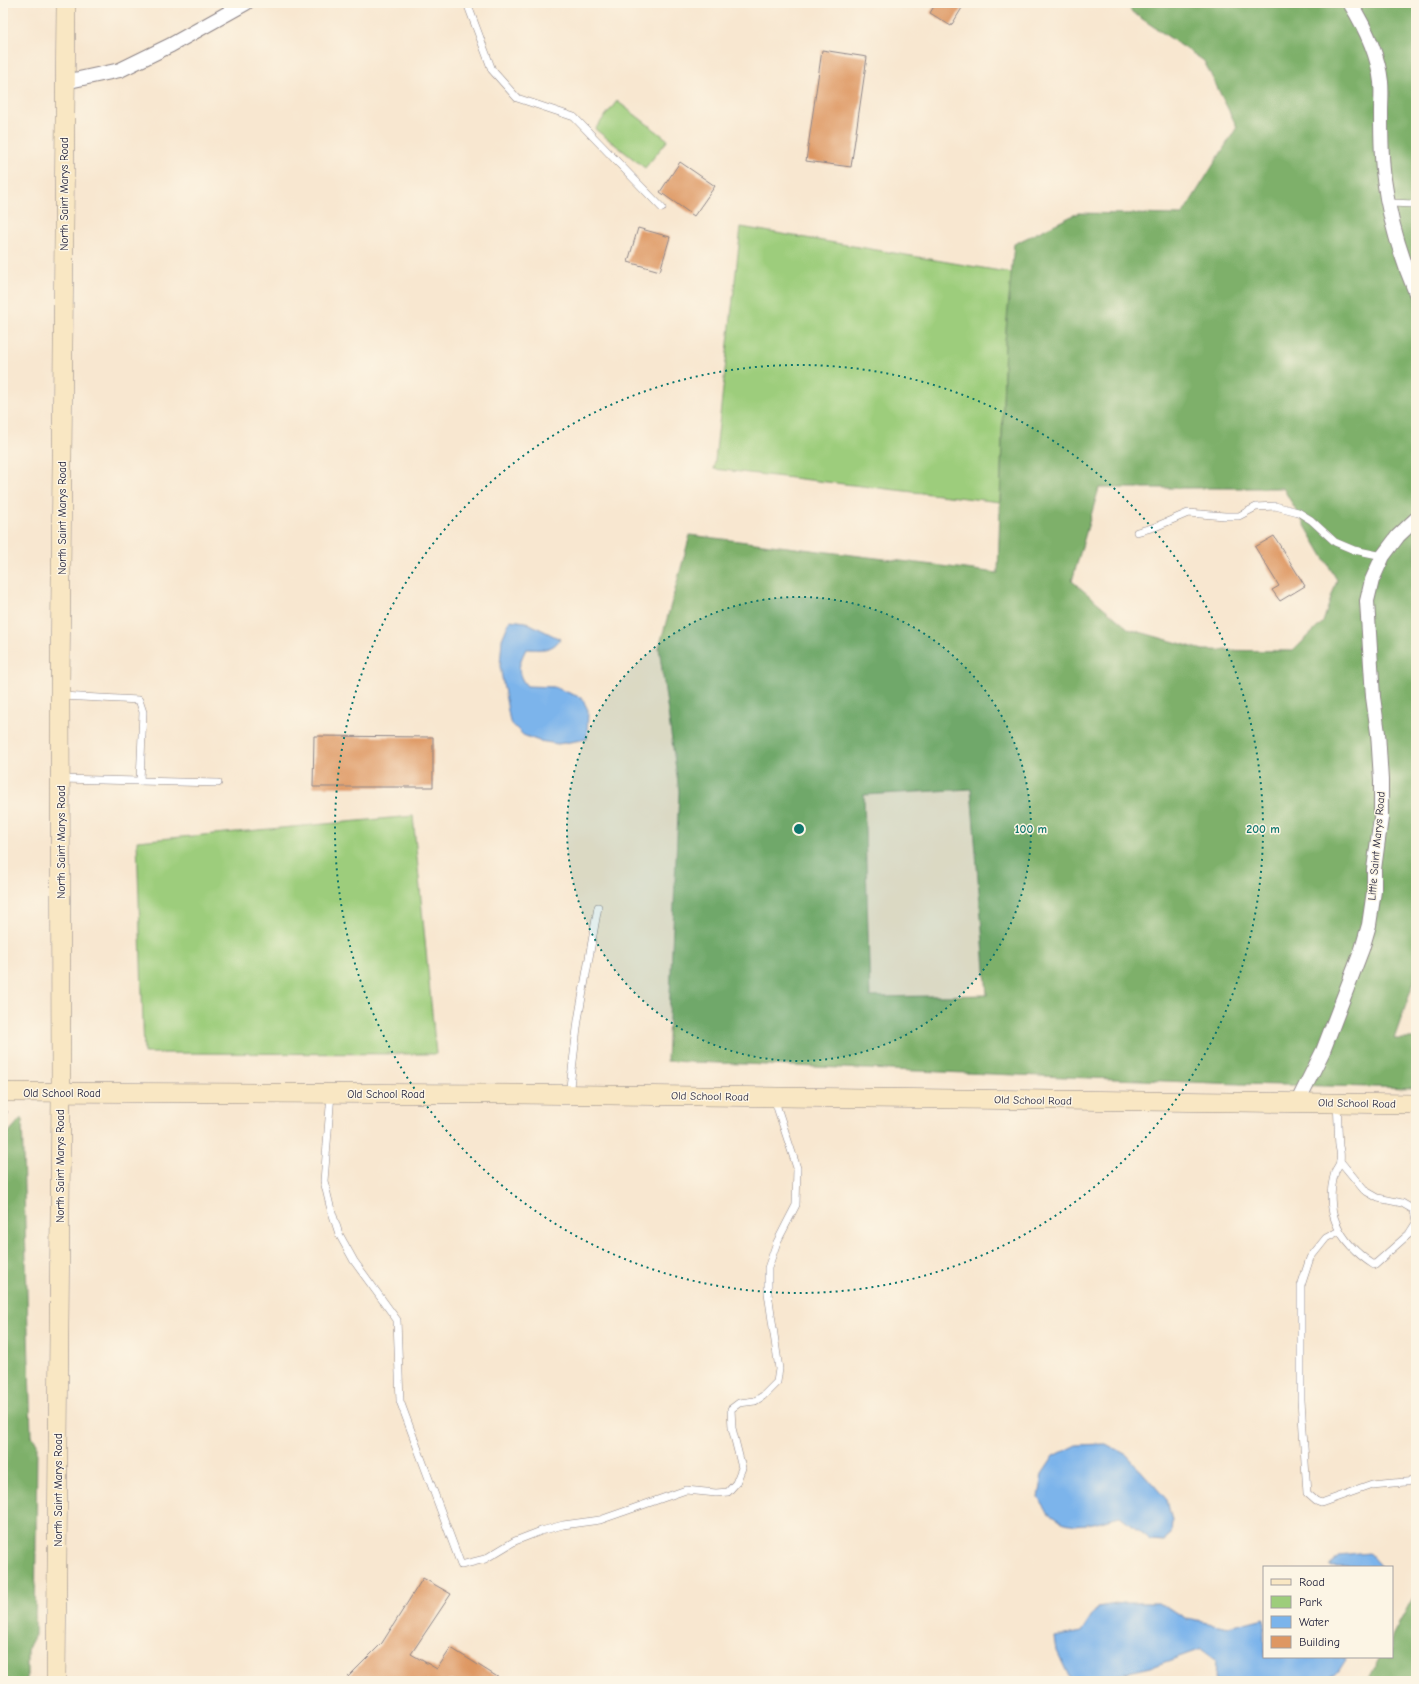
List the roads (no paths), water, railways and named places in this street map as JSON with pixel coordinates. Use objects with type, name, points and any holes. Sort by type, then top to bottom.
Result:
[{"type":"main road","name":"North Saint Marys Road","points":[[56,1681],[61,1093],[60,696],[66,3]]},
{"type":"main road","name":"Old School Road","points":[[3,1092],[569,1095],[1416,1104]]},
{"type":"street","points":[[65,82],[120,70],[171,45],[246,3]]},
{"type":"street","points":[[1350,3],[1364,26],[1375,53],[1381,82],[1381,147],[1384,180],[1394,229],[1406,269],[1416,293]]},
{"type":"street","name":"Little Saint Marys Road","points":[[1297,1103],[1323,1050],[1362,949],[1369,925],[1381,818],[1381,780],[1378,733],[1373,697],[1367,601],[1372,580],[1383,556],[1398,536],[1416,519]]},
{"type":"lane","points":[[467,3],[492,70],[517,98],[574,117],[662,208]]},
{"type":"lane","points":[[1389,203],[1416,204]]},
{"type":"lane","points":[[1137,532],[1155,527],[1188,513],[1239,516],[1256,507],[1275,506],[1298,512],[1311,520],[1335,542],[1354,550],[1383,556]]},
{"type":"lane","points":[[60,696],[139,700],[143,712],[140,781]]},
{"type":"lane","points":[[61,779],[218,783]]},
{"type":"lane","points":[[569,1095],[578,1020],[598,907]]},
{"type":"lane","points":[[331,1094],[324,1181],[330,1206],[339,1234],[354,1261],[397,1320],[400,1401],[461,1565],[485,1559],[515,1541],[541,1531],[563,1525],[600,1520],[686,1490],[716,1494],[728,1492],[736,1483],[742,1468],[732,1428],[731,1408],[739,1403],[755,1401],[764,1396],[777,1382],[779,1369],[768,1293],[768,1268],[777,1242],[796,1205],[797,1168],[774,1097]]},
{"type":"lane","points":[[1337,1103],[1340,1161],[1335,1172],[1331,1198],[1333,1218],[1339,1231],[1347,1242],[1362,1257],[1374,1265],[1410,1234],[1416,1222],[1414,1210],[1402,1203],[1378,1198],[1364,1190],[1340,1161]]},
{"type":"lane","points":[[1339,1231],[1326,1238],[1310,1258],[1301,1286],[1301,1400],[1307,1493],[1316,1501],[1322,1503],[1372,1485],[1416,1481]]},
{"type":"water","points":[[510,620],[526,622],[560,639],[549,648],[526,649],[519,668],[521,677],[527,686],[554,687],[582,698],[588,710],[587,739],[558,744],[539,741],[523,735],[510,722],[500,666],[502,639]]},
{"type":"water","points":[[1106,1444],[1127,1455],[1167,1500],[1172,1521],[1171,1535],[1164,1541],[1150,1540],[1120,1516],[1086,1524],[1069,1524],[1053,1517],[1038,1497],[1042,1474],[1054,1456],[1076,1445]]},
{"type":"water","points":[[1369,1553],[1380,1566],[1331,1566],[1339,1556]]},
{"type":"water","points":[[1123,1603],[1159,1603],[1187,1619],[1229,1627],[1263,1618],[1263,1658],[1345,1658],[1337,1671],[1326,1681],[1215,1681],[1216,1660],[1201,1649],[1151,1667],[1106,1677],[1105,1681],[1071,1681],[1057,1651],[1055,1637],[1081,1632],[1097,1607]]}]
